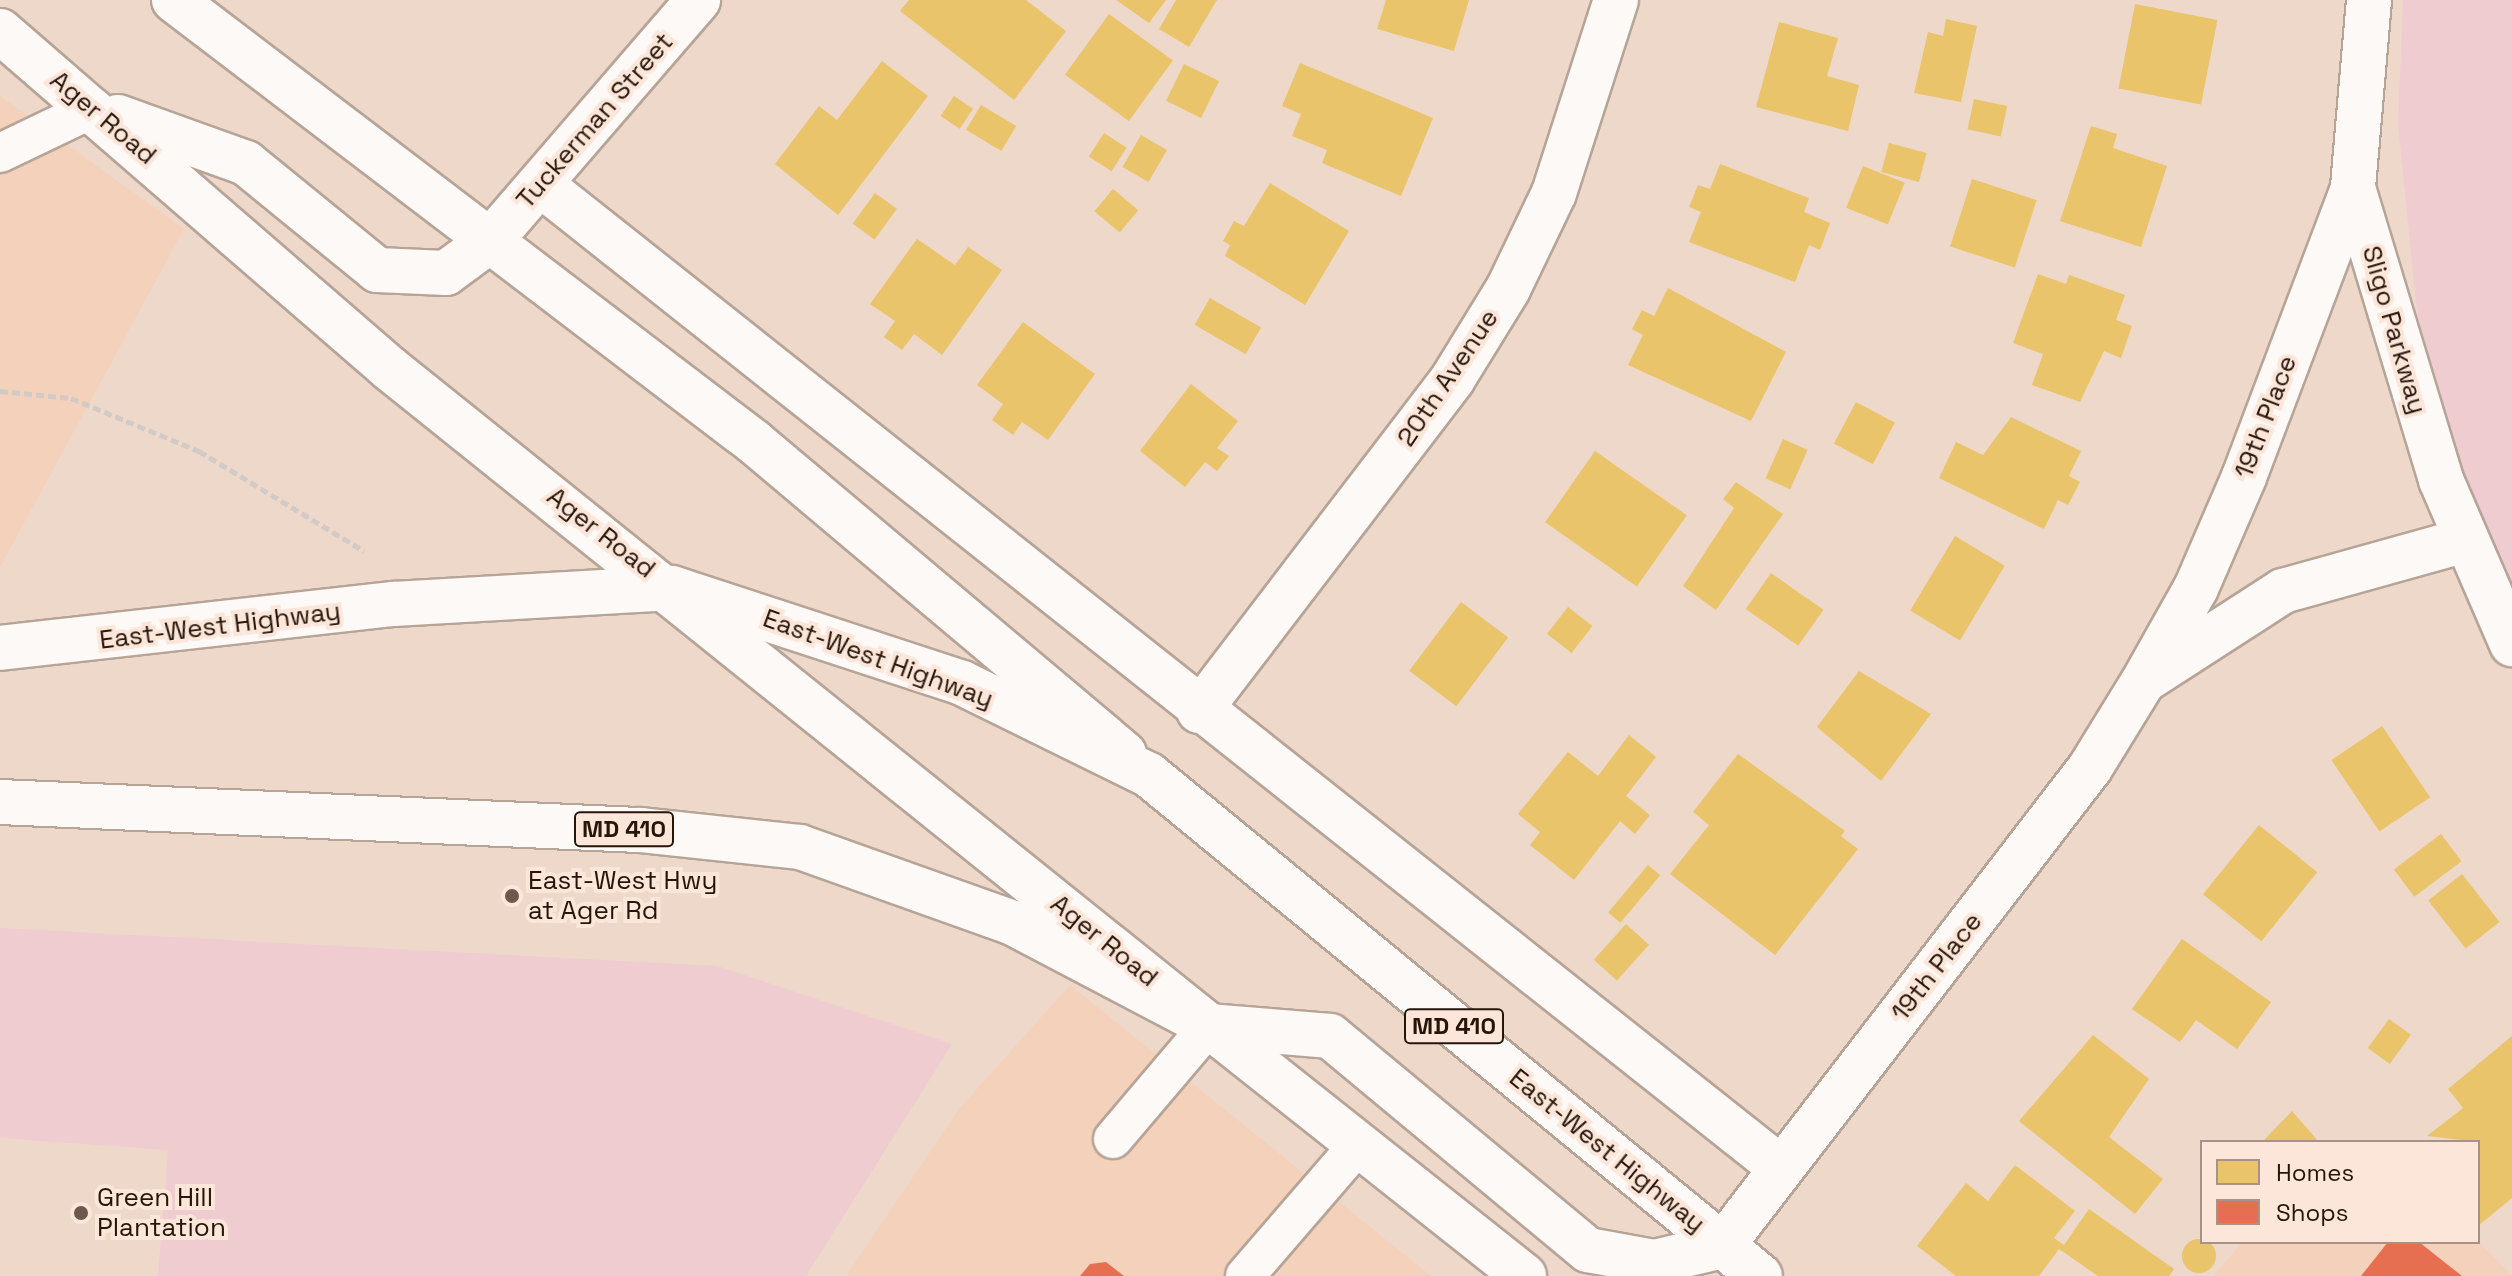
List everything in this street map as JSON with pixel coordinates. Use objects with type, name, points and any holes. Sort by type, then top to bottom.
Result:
[{"type":"main road","points":[[174,0],[302,105],[491,240],[754,442],[1149,775]]},
{"type":"main road","name":"Tuckerman Street","points":[[94,108],[246,163],[377,270],[446,273],[491,240],[698,0]]},
{"type":"main road","name":"20th Avenue","points":[[1199,711],[1452,380],[1508,289],[1554,193],[1616,0]]},
{"type":"main road","name":"Sligo Parkway","points":[[2369,0],[2353,188],[2398,357],[2462,541],[2512,644]]},
{"type":"main road","name":"Ager Road","points":[[0,31],[94,108],[389,368],[672,588],[1209,1026]]},
{"type":"main road","points":[[540,184],[1199,711],[1781,1168]]},
{"type":"main road","name":"19th Place","points":[[1722,1246],[2090,768],[2143,682],[2196,588],[2244,477],[2353,188]]},
{"type":"main road","name":"19th Place","points":[[2143,682],[2283,591],[2462,541]]},
{"type":"main road","name":"East-West Highway","points":[[0,648],[394,604],[672,588],[962,683],[1149,775],[1760,1276]]},
{"type":"main road","name":"MD 410","points":[[0,802],[640,830],[800,847],[1013,923],[1209,1026],[1524,1276]]},
{"type":"main road","points":[[1209,1026],[1330,1036],[1588,1250],[1655,1262],[1722,1246]]},
{"type":"lane","points":[[0,153],[94,108]]},
{"type":"lane","points":[[1113,1139],[1209,1026]]},
{"type":"lane","points":[[1245,1276],[1358,1145]]},
{"type":"path","points":[[0,391],[71,398],[199,451],[375,558]]},
{"type":"shaded area","points":[[2403,0],[2512,0],[2512,592],[2455,458],[2417,312],[2398,124]]},
{"type":"shaded area","points":[[0,96],[184,229],[0,567]]},
{"type":"shaded area","points":[[0,928],[717,966],[952,1044],[806,1276],[158,1276],[168,1150],[0,1138]]},
{"type":"shaded area","points":[[1070,985],[1431,1276],[846,1276],[959,1109]]},
{"type":"shaded area","points":[[2480,1243],[2512,1276],[2213,1276],[2241,1244]]},
{"type":"building: Homes","points":[[909,0],[1026,0],[1066,31],[1014,100],[900,11]]},
{"type":"building: Homes","points":[[1116,0],[1166,0],[1149,23]]},
{"type":"building: Homes","points":[[1176,0],[1217,0],[1189,47],[1159,29]]},
{"type":"building: Homes","points":[[1386,0],[1469,0],[1454,51],[1377,29]]},
{"type":"building: Homes","points":[[2135,4],[2217,20],[2201,104],[2119,88]]},
{"type":"building: Homes","points":[[1109,14],[1173,60],[1129,121],[1065,75]]},
{"type":"building: Homes","points":[[1946,19],[1977,26],[1961,102],[1914,93],[1928,32],[1943,36]]},
{"type":"building: Homes","points":[[1779,22],[1838,38],[1827,76],[1859,85],[1848,131],[1756,107]]},
{"type":"building: Homes","points":[[882,61],[928,96],[838,215],[775,164],[819,106],[837,120]]},
{"type":"building: Homes","points":[[1300,63],[1433,118],[1401,196],[1322,163],[1327,150],[1292,136],[1301,114],[1282,106]]},
{"type":"building: Homes","points":[[1184,64],[1219,81],[1201,118],[1166,101]]},
{"type":"building: Homes","points":[[954,96],[973,109],[960,129],[941,116]]},
{"type":"building: Homes","points":[[1974,99],[2007,106],[2001,136],[1968,129]]},
{"type":"building: Homes","points":[[981,105],[1016,126],[1001,151],[966,130]]},
{"type":"building: Homes","points":[[2091,126],[2117,134],[2113,148],[2167,166],[2141,247],[2060,221]]},
{"type":"building: Homes","points":[[1104,133],[1127,148],[1111,171],[1089,156]]},
{"type":"building: Homes","points":[[1141,135],[1167,150],[1148,182],[1122,167]]},
{"type":"building: Homes","points":[[1889,143],[1927,153],[1919,182],[1881,172]]},
{"type":"building: Homes","points":[[1720,164],[1809,198],[1804,212],[1830,223],[1820,250],[1809,245],[1795,282],[1689,242],[1701,212],[1689,207],[1698,185],[1710,189]]},
{"type":"building: Homes","points":[[1863,166],[1905,183],[1888,225],[1846,208]]},
{"type":"building: Homes","points":[[1972,179],[2037,200],[2015,268],[1950,247]]},
{"type":"building: Homes","points":[[1270,183],[1349,231],[1305,305],[1225,256],[1230,245],[1223,241],[1234,221],[1244,226]]},
{"type":"building: Homes","points":[[1113,189],[1138,210],[1120,232],[1094,211]]},
{"type":"building: Homes","points":[[875,193],[897,209],[875,240],[853,224]]},
{"type":"building: Homes","points":[[917,239],[955,265],[968,247],[1002,270],[942,355],[914,334],[902,350],[884,337],[895,321],[870,304]]},
{"type":"building: Homes","points":[[2038,274],[2066,284],[2069,275],[2125,295],[2116,320],[2132,326],[2121,358],[2104,351],[2080,402],[2032,385],[2043,354],[2013,343]]},
{"type":"building: Homes","points":[[1668,288],[1786,352],[1751,421],[1628,365],[1643,335],[1632,329],[1642,310],[1654,316]]},
{"type":"building: Homes","points":[[1210,298],[1261,328],[1246,354],[1194,325]]},
{"type":"building: Homes","points":[[1023,322],[1095,374],[1048,440],[1022,422],[1013,435],[992,420],[1003,404],[977,385]]},
{"type":"building: Homes","points":[[1191,384],[1238,421],[1217,448],[1229,456],[1217,471],[1205,462],[1185,487],[1140,451]]},
{"type":"building: Homes","points":[[1856,402],[1895,423],[1873,464],[1834,443]]},
{"type":"building: Homes","points":[[2011,417],[2081,451],[2069,476],[2080,482],[2068,505],[2058,500],[2044,529],[1939,478],[1956,442],[1983,455]]},
{"type":"building: Homes","points":[[1783,439],[1808,450],[1790,489],[1766,478]]},
{"type":"building: Homes","points":[[1595,451],[1687,515],[1637,587],[1545,522]]},
{"type":"building: Homes","points":[[1736,482],[1783,514],[1716,610],[1683,586],[1734,508],[1723,499]]},
{"type":"building: Homes","points":[[1955,536],[2005,566],[1960,640],[1910,611]]},
{"type":"building: Homes","points":[[1771,573],[1823,610],[1798,646],[1746,609]]},
{"type":"building: Homes","points":[[1461,602],[1508,638],[1456,706],[1409,671]]},
{"type":"building: Homes","points":[[1568,607],[1592,626],[1571,653],[1547,634]]},
{"type":"building: Homes","points":[[1859,671],[1931,714],[1881,781],[1817,727]]},
{"type":"building: Homes","points":[[2382,726],[2430,797],[2380,831],[2331,760]]},
{"type":"building: Homes","points":[[1629,735],[1656,757],[1626,796],[1650,815],[1635,834],[1620,821],[1574,880],[1530,845],[1540,832],[1518,814],[1568,752],[1598,776]]},
{"type":"building: Homes","points":[[1738,754],[1845,831],[1841,836],[1858,849],[1775,955],[1670,874],[1709,825],[1693,812]]},
{"type":"building: Homes","points":[[2259,825],[2317,872],[2261,941],[2203,894]]},
{"type":"building: Homes","points":[[2441,834],[2461,861],[2414,897],[2394,870]]},
{"type":"building: Homes","points":[[1648,865],[1660,875],[1620,923],[1608,912]]},
{"type":"building: Homes","points":[[2462,874],[2500,922],[2466,949],[2428,900]]},
{"type":"building: Homes","points":[[1626,924],[1649,945],[1617,980],[1594,960]]},
{"type":"building: Homes","points":[[2182,939],[2271,1002],[2237,1049],[2196,1020],[2180,1042],[2132,1009]]},
{"type":"building: Homes","points":[[2389,1019],[2411,1035],[2390,1064],[2368,1048]]},
{"type":"building: Homes","points":[[2093,1035],[2149,1079],[2109,1137],[2163,1179],[2135,1214],[2019,1121]]},
{"type":"building: Homes","points":[[2512,1036],[2512,1198],[2480,1224],[2480,1140],[2427,1136],[2463,1108],[2448,1089]]},
{"type":"building: Homes","points":[[2292,1111],[2317,1140],[2264,1140]]},
{"type":"building: Homes","points":[[2015,1165],[2075,1211],[2054,1238],[2064,1245],[2089,1209],[2174,1269],[2169,1276],[2098,1276],[2059,1249],[2039,1276],[1956,1276],[1917,1246],[1966,1183],[1988,1201]]},
{"type":"building: Homes","points":[[2200,1239],[2200,1244],[2211,1244],[2215,1249],[2215,1263],[2206,1272],[2192,1272],[2183,1263],[2183,1249],[2192,1240]]},
{"type":"building: Shops","points":[[2386,1244],[2422,1244],[2462,1276],[2361,1276]]},
{"type":"building: Shops","points":[[1106,1262],[1124,1276],[1080,1276],[1090,1264]]},
{"type":"place","name":"East-West Hwy at Ager Rd","points":[[512,896]]},
{"type":"place","name":"Green Hill Plantation","points":[[81,1213]]}]
